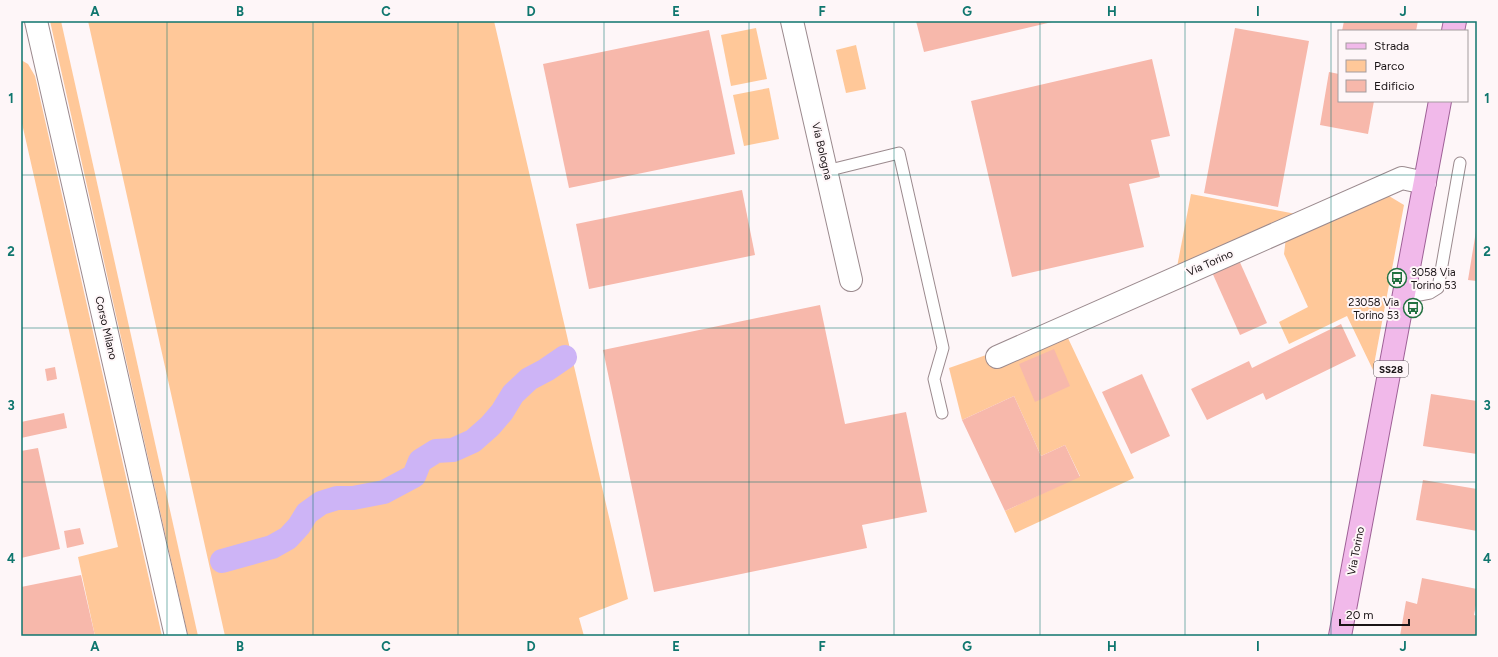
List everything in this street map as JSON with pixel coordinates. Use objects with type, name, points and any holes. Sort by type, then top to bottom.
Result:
[{"type":"main road","name":"Via Torino","points":[[1340,636],[1440,102]]},
{"type":"street","name":"Corso Milano","points":[[36,21],[176,636]]},
{"type":"street","name":"Via Bologna","points":[[792,21],[851,280]]},
{"type":"street","name":"Via Torino","points":[[997,358],[1402,178],[1425,183]]},
{"type":"lane","points":[[826,171],[899,153],[943,348],[934,379],[942,413]]},
{"type":"lane","points":[[1404,298],[1430,293],[1438,288],[1460,163]]},
{"type":"green space","points":[[50,21],[61,21],[198,636],[188,636]]},
{"type":"green space","points":[[88,21],[494,21],[628,599],[579,618],[584,636],[225,636]]},
{"type":"green space","points":[[756,28],[767,79],[731,86],[721,35]]},
{"type":"green space","points":[[856,45],[866,89],[846,93],[836,50]]},
{"type":"green space","points":[[21,60],[28,64],[35,76],[162,636],[95,636],[78,557],[118,547],[21,119]]},
{"type":"green space","points":[[769,88],[779,139],[744,146],[733,95]]},
{"type":"green space","points":[[1384,193],[1404,205],[1373,370],[1347,316],[1289,344],[1279,322],[1308,307],[1284,254],[1286,237]]},
{"type":"green space","points":[[1191,194],[1296,214],[1177,267]]},
{"type":"green space","points":[[1067,336],[1134,478],[1015,533],[1005,511],[1080,476],[1065,445],[1041,456],[1014,396],[962,420],[949,368],[989,354]]},
{"type":"building","points":[[916,21],[1052,21],[1052,22],[924,52]]},
{"type":"building","points":[[1344,21],[1418,21],[1416,30],[1342,30]]},
{"type":"building","points":[[1235,28],[1309,41],[1278,207],[1204,193]]},
{"type":"building","points":[[709,30],[735,154],[569,188],[543,64]]},
{"type":"building","points":[[1152,59],[1170,136],[1151,140],[1160,177],[1129,184],[1144,247],[1012,277],[971,101]]},
{"type":"building","points":[[1329,72],[1338,74],[1338,102],[1374,102],[1368,134],[1320,125]]},
{"type":"building","points":[[742,190],[755,255],[589,289],[576,224]]},
{"type":"building","points":[[1477,231],[1477,281],[1468,280]]},
{"type":"building","points":[[1238,258],[1267,323],[1240,335],[1211,270]]},
{"type":"building","points":[[820,305],[845,424],[906,412],[927,512],[862,525],[867,548],[654,592],[603,350]]},
{"type":"building","points":[[1341,324],[1356,356],[1266,400],[1263,393],[1207,420],[1191,389],[1249,361],[1252,368]]},
{"type":"building","points":[[1054,349],[1070,386],[1035,402],[1019,364]]},
{"type":"building","points":[[55,367],[57,379],[47,381],[45,369]]},
{"type":"building","points":[[1142,374],[1170,436],[1131,454],[1102,392]]},
{"type":"building","points":[[1431,394],[1477,401],[1477,454],[1423,446]]},
{"type":"building","points":[[1014,396],[1041,456],[1065,445],[1080,477],[1005,511],[962,420]]},
{"type":"building","points":[[64,413],[67,428],[21,438],[21,422]]},
{"type":"building","points":[[38,448],[60,549],[21,558],[21,451]]},
{"type":"building","points":[[1423,480],[1477,489],[1477,531],[1416,520]]},
{"type":"building","points":[[80,528],[84,544],[67,548],[64,531]]},
{"type":"building","points":[[81,575],[95,636],[21,636],[21,587]]},
{"type":"building","points":[[1422,578],[1477,589],[1477,600],[1474,615],[1477,616],[1477,636],[1400,636],[1406,601],[1417,604]]},
{"type":"waterway","points":[[222,561],[272,547],[288,538],[299,526],[307,513],[321,503],[337,498],[353,498],[384,492],[414,476],[420,461],[436,451],[453,450],[473,441],[490,426],[502,412],[513,394],[529,379],[565,357]]},
{"type":"place","name":"3058 Via Torino 53","points":[[1397,278]]},
{"type":"place","name":"23058 Via Torino 53","points":[[1413,308]]}]
